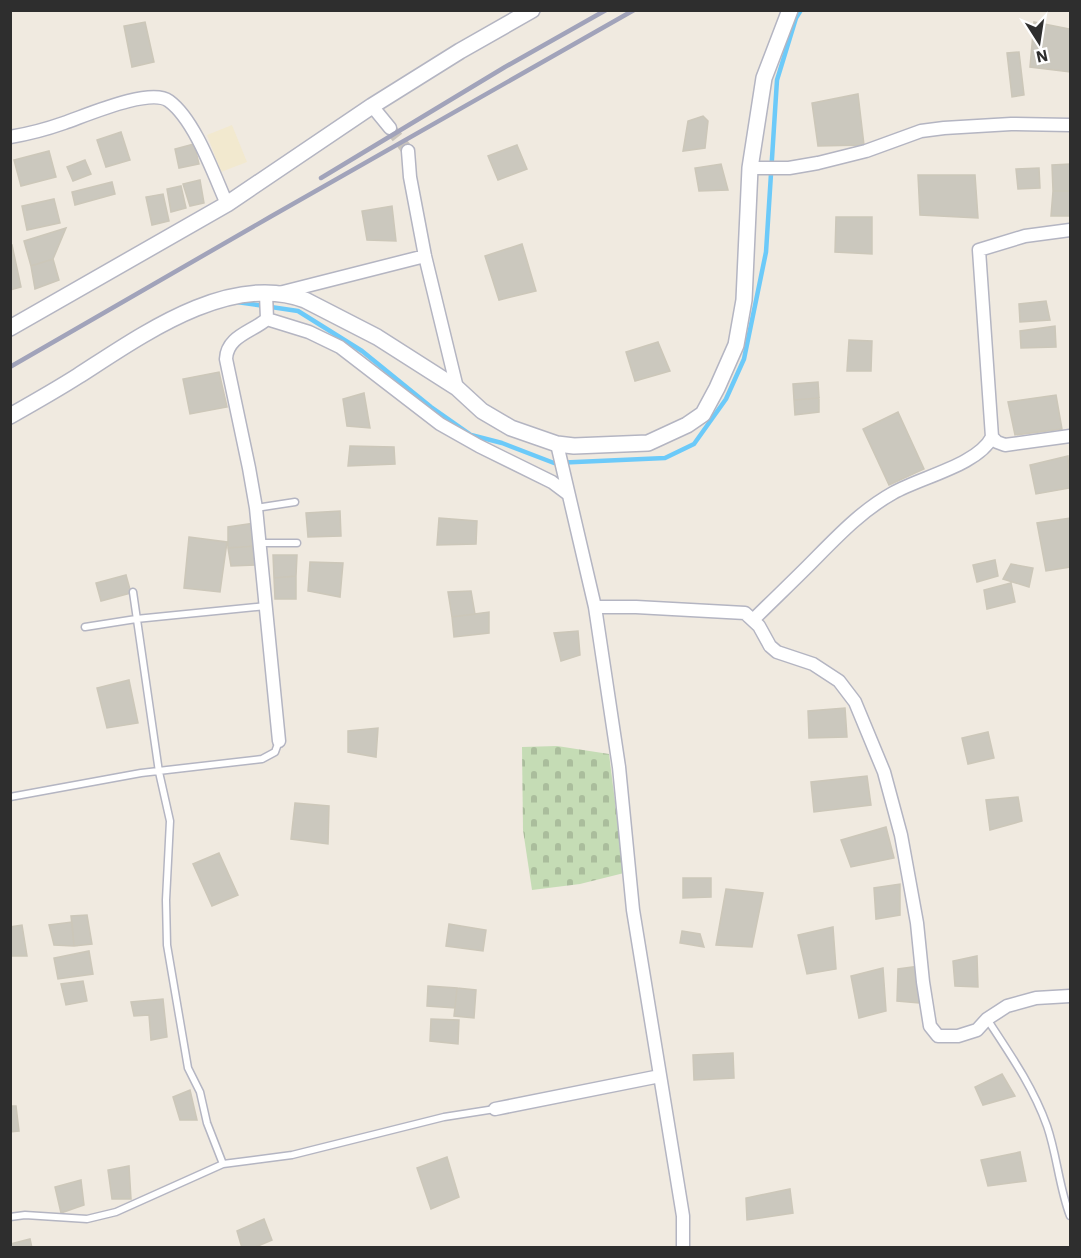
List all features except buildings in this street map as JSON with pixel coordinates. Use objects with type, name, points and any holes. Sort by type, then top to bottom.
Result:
[{"type":"street","points":[[10,328],[227,204],[372,106],[460,51],[532,10]]},
{"type":"street","points":[[10,416],[56,390],[135,339],[172,319],[229,297],[293,295],[377,337],[457,388],[482,411],[559,451],[574,446],[648,443],[687,425],[703,414],[736,345],[744,300],[764,78],[790,10]]},
{"type":"street","points":[[10,137],[61,124],[120,104],[149,98],[168,100],[198,140],[227,204]]},
{"type":"street","points":[[372,106],[390,128]]},
{"type":"street","points":[[756,167],[789,168],[851,155],[902,136],[944,128],[1011,124],[1071,125]]},
{"type":"street","points":[[408,151],[410,177],[425,256],[457,388]]},
{"type":"street","points":[[753,620],[845,527],[866,510],[895,492],[962,462],[987,447],[992,436],[979,250],[1025,236],[1071,230]]},
{"type":"street","points":[[270,296],[425,256]]},
{"type":"street","points":[[270,296],[267,317],[233,341],[226,352],[226,359],[249,468],[261,543],[279,741]]},
{"type":"street","points":[[267,317],[309,332],[340,347],[440,424],[479,446],[566,488]]},
{"type":"street","points":[[992,436],[997,442],[1005,445],[1071,436]]},
{"type":"street","points":[[559,451],[595,607],[619,767],[633,910],[682,1216],[683,1248]]},
{"type":"street","points":[[595,607],[745,613],[759,626],[770,646],[777,652],[821,668],[839,681],[855,702],[884,772],[901,835],[917,922],[930,1026],[938,1036],[958,1036],[977,1030],[987,1019],[1007,1006],[1036,998],[1071,996]]},
{"type":"street","points":[[495,1109],[660,1076]]},
{"type":"lane","points":[[256,508],[296,502]]},
{"type":"lane","points":[[261,543],[297,543]]},
{"type":"lane","points":[[133,592],[159,772],[170,821],[166,900],[167,945],[188,1068],[200,1092],[207,1123],[223,1164]]},
{"type":"lane","points":[[85,627],[136,619],[267,606]]},
{"type":"lane","points":[[10,796],[141,773],[262,759],[275,752],[279,741]]},
{"type":"lane","points":[[987,1019],[1029,1083],[1047,1126],[1065,1203],[1071,1216]]},
{"type":"lane","points":[[10,1217],[25,1215],[87,1219],[116,1212],[223,1164],[292,1155],[444,1117],[495,1109]]},
{"type":"shaded area","points":[[232,125],[247,162],[221,172],[207,135]]},
{"type":"green space","points":[[557,746],[609,754],[624,873],[580,884],[532,890],[523,830],[522,747]]},
{"type":"waterway","points":[[237,302],[298,311],[362,351],[431,407],[471,435],[502,443],[554,463],[665,458],[694,444],[726,399],[744,359],[766,252],[777,80],[796,18],[801,10]]},
{"type":"tunnel","points":[[390,128],[408,151]]},
{"type":"railway","points":[[321,178],[505,67],[606,10]]},
{"type":"railway","points":[[10,367],[634,10]]}]
